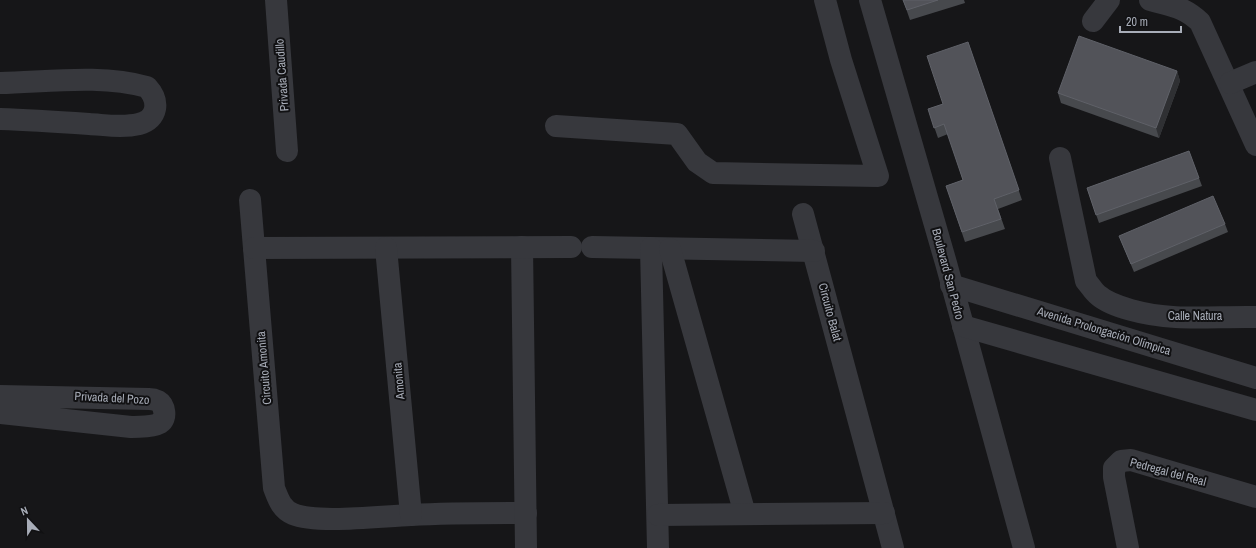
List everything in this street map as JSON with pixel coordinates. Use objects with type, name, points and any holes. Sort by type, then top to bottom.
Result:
[{"type":"street","name":"Privada Caudillo","points":[[276,0],[287,151]]},
{"type":"street","points":[[556,126],[677,134],[697,162],[713,173],[878,176],[841,60],[825,0]]},
{"type":"street","name":"Boulevard San Pedro","points":[[870,0],[946,263],[1024,548]]},
{"type":"street","points":[[1093,21],[1109,0]]},
{"type":"street","points":[[1150,0],[1177,6],[1191,13],[1200,22],[1230,83],[1256,145]]},
{"type":"street","points":[[1230,83],[1256,72]]},
{"type":"street","points":[[0,83],[111,80],[130,82],[147,87],[152,93],[156,109],[154,116],[148,121],[124,126],[0,119]]},
{"type":"street","name":"Calle Natura","points":[[1060,158],[1086,281],[1098,295],[1117,306],[1150,315],[1184,319],[1226,316],[1256,317]]},
{"type":"street","name":"Circuito Amonita","points":[[250,200],[274,488],[282,506],[291,513],[303,518],[322,519],[411,515],[526,513]]},
{"type":"street","name":"Circuito Balat","points":[[804,214],[893,548]]},
{"type":"street","points":[[522,247],[526,548]]},
{"type":"street","points":[[254,248],[582,247],[814,251]]},
{"type":"street","name":"Amonita","points":[[386,248],[411,515]]},
{"type":"street","points":[[660,248],[745,514]]},
{"type":"street","points":[[658,548],[660,248]]},
{"type":"street","name":"Avenida Prolongación Olímpica","points":[[951,285],[1256,378]]},
{"type":"street","points":[[963,326],[1256,410]]},
{"type":"street","points":[[1180,389],[1189,358]]},
{"type":"street","name":"Privada del Pozo","points":[[0,396],[149,399],[158,401],[163,406],[164,414],[163,420],[160,423],[151,426],[131,427],[0,413]]},
{"type":"street","name":"Pedregal del Real","points":[[1128,548],[1114,478],[1114,468],[1121,461],[1130,460],[1256,497]]},
{"type":"street","points":[[658,515],[884,513]]},
{"type":"building","points":[[903,0],[938,0],[907,10]]},
{"type":"building","points":[[1079,36],[1177,71],[1156,128],[1058,93]]},
{"type":"building","points":[[968,42],[1019,190],[994,199],[1001,219],[962,232],[946,186],[963,180],[944,124],[934,128],[928,109],[943,104],[927,56]]},
{"type":"building","points":[[1189,151],[1199,178],[1096,215],[1087,188]]},
{"type":"building","points":[[1213,196],[1225,224],[1131,264],[1119,236]]}]
